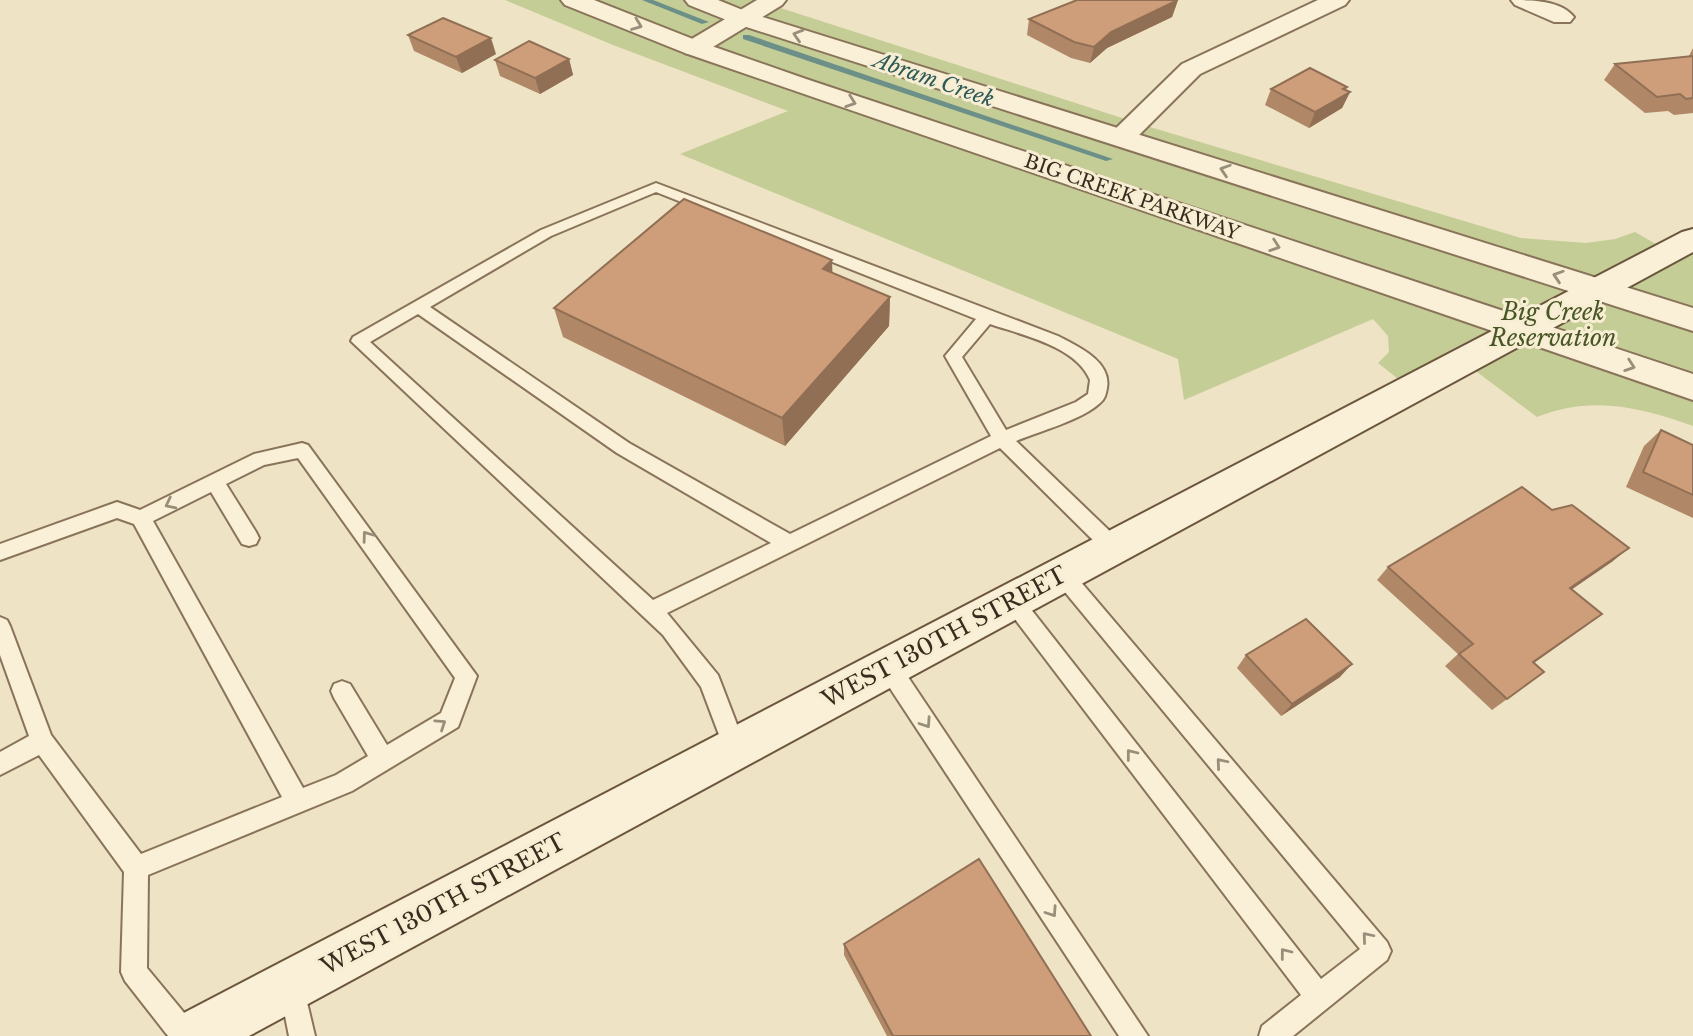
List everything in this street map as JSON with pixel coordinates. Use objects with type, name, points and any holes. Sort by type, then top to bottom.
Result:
[{"type":"street","name":"BIG CREEK PARKWAY","points":[[573,0],[694,48],[1693,387]]},
{"type":"street","points":[[697,0],[742,18],[1121,136],[1693,320]]},
{"type":"street","points":[[694,48],[774,0]]},
{"type":"street","points":[[1121,136],[1191,69],[1337,0]]},
{"type":"street","points":[[1523,0],[1562,17]]},
{"type":"street","name":"WEST 130TH STREET","points":[[195,1036],[1693,239]]},
{"type":"lane","points":[[650,611],[1002,439],[1082,407],[1096,397],[1099,380],[1090,363],[1073,350],[656,187],[546,233],[359,341],[650,611],[670,629],[710,682],[735,748]]},
{"type":"lane","points":[[417,306],[623,448],[789,543]]},
{"type":"lane","points":[[987,317],[953,356],[1002,439],[1113,547]]},
{"type":"lane","points":[[136,868],[344,783],[450,720],[466,676],[302,450],[260,459],[142,518]]},
{"type":"lane","points":[[214,481],[249,538]]},
{"type":"lane","points":[[0,552],[117,510],[142,518],[298,802]]},
{"type":"lane","points":[[1062,574],[1378,951],[1272,1036]]},
{"type":"lane","points":[[1012,600],[1319,998]]},
{"type":"lane","points":[[0,626],[42,741],[136,868],[134,972],[185,1036]]},
{"type":"lane","points":[[888,666],[1135,1036]]},
{"type":"lane","points":[[342,691],[383,759]]},
{"type":"lane","points":[[0,764],[42,741]]},
{"type":"lane","points":[[292,985],[302,1036]]},
{"type":"green space","name":"Big Creek Reservation","points":[[505,0],[756,0],[1150,127],[1521,238],[1586,243],[1615,239],[1635,232],[1675,255],[1693,246],[1693,426],[1654,413],[1615,406],[1577,406],[1537,417],[1469,366],[1417,394],[1378,363],[1389,352],[1388,336],[1373,319],[1184,400],[1178,359],[680,154],[788,111],[613,45]]},
{"type":"building","points":[[1077,0],[1177,0],[1111,32],[1094,47],[1074,42],[1029,19]]},
{"type":"building","points":[[443,18],[491,38],[456,57],[408,35]]},
{"type":"building","points":[[529,41],[569,59],[535,78],[495,60]]},
{"type":"building","points":[[1693,56],[1693,98],[1686,99],[1680,94],[1657,97],[1615,64]]},
{"type":"building","points":[[1310,68],[1347,87],[1343,89],[1350,92],[1315,112],[1271,89]]},
{"type":"building","points":[[684,199],[832,260],[823,269],[890,297],[782,418],[554,308]]},
{"type":"building","points":[[1661,430],[1693,445],[1693,495],[1643,472]]},
{"type":"building","points":[[1522,487],[1552,510],[1572,505],[1629,548],[1570,588],[1602,614],[1533,662],[1544,672],[1507,699],[1459,654],[1473,644],[1388,567]]},
{"type":"building","points":[[1306,619],[1352,664],[1292,704],[1246,655]]},
{"type":"building","points":[[979,859],[1091,1036],[893,1036],[844,944]]},
{"type":"waterway","name":"Abram Creek","points":[[646,0],[705,22]]},
{"type":"waterway","name":"Abram Creek","points":[[746,37],[1109,159]]}]
